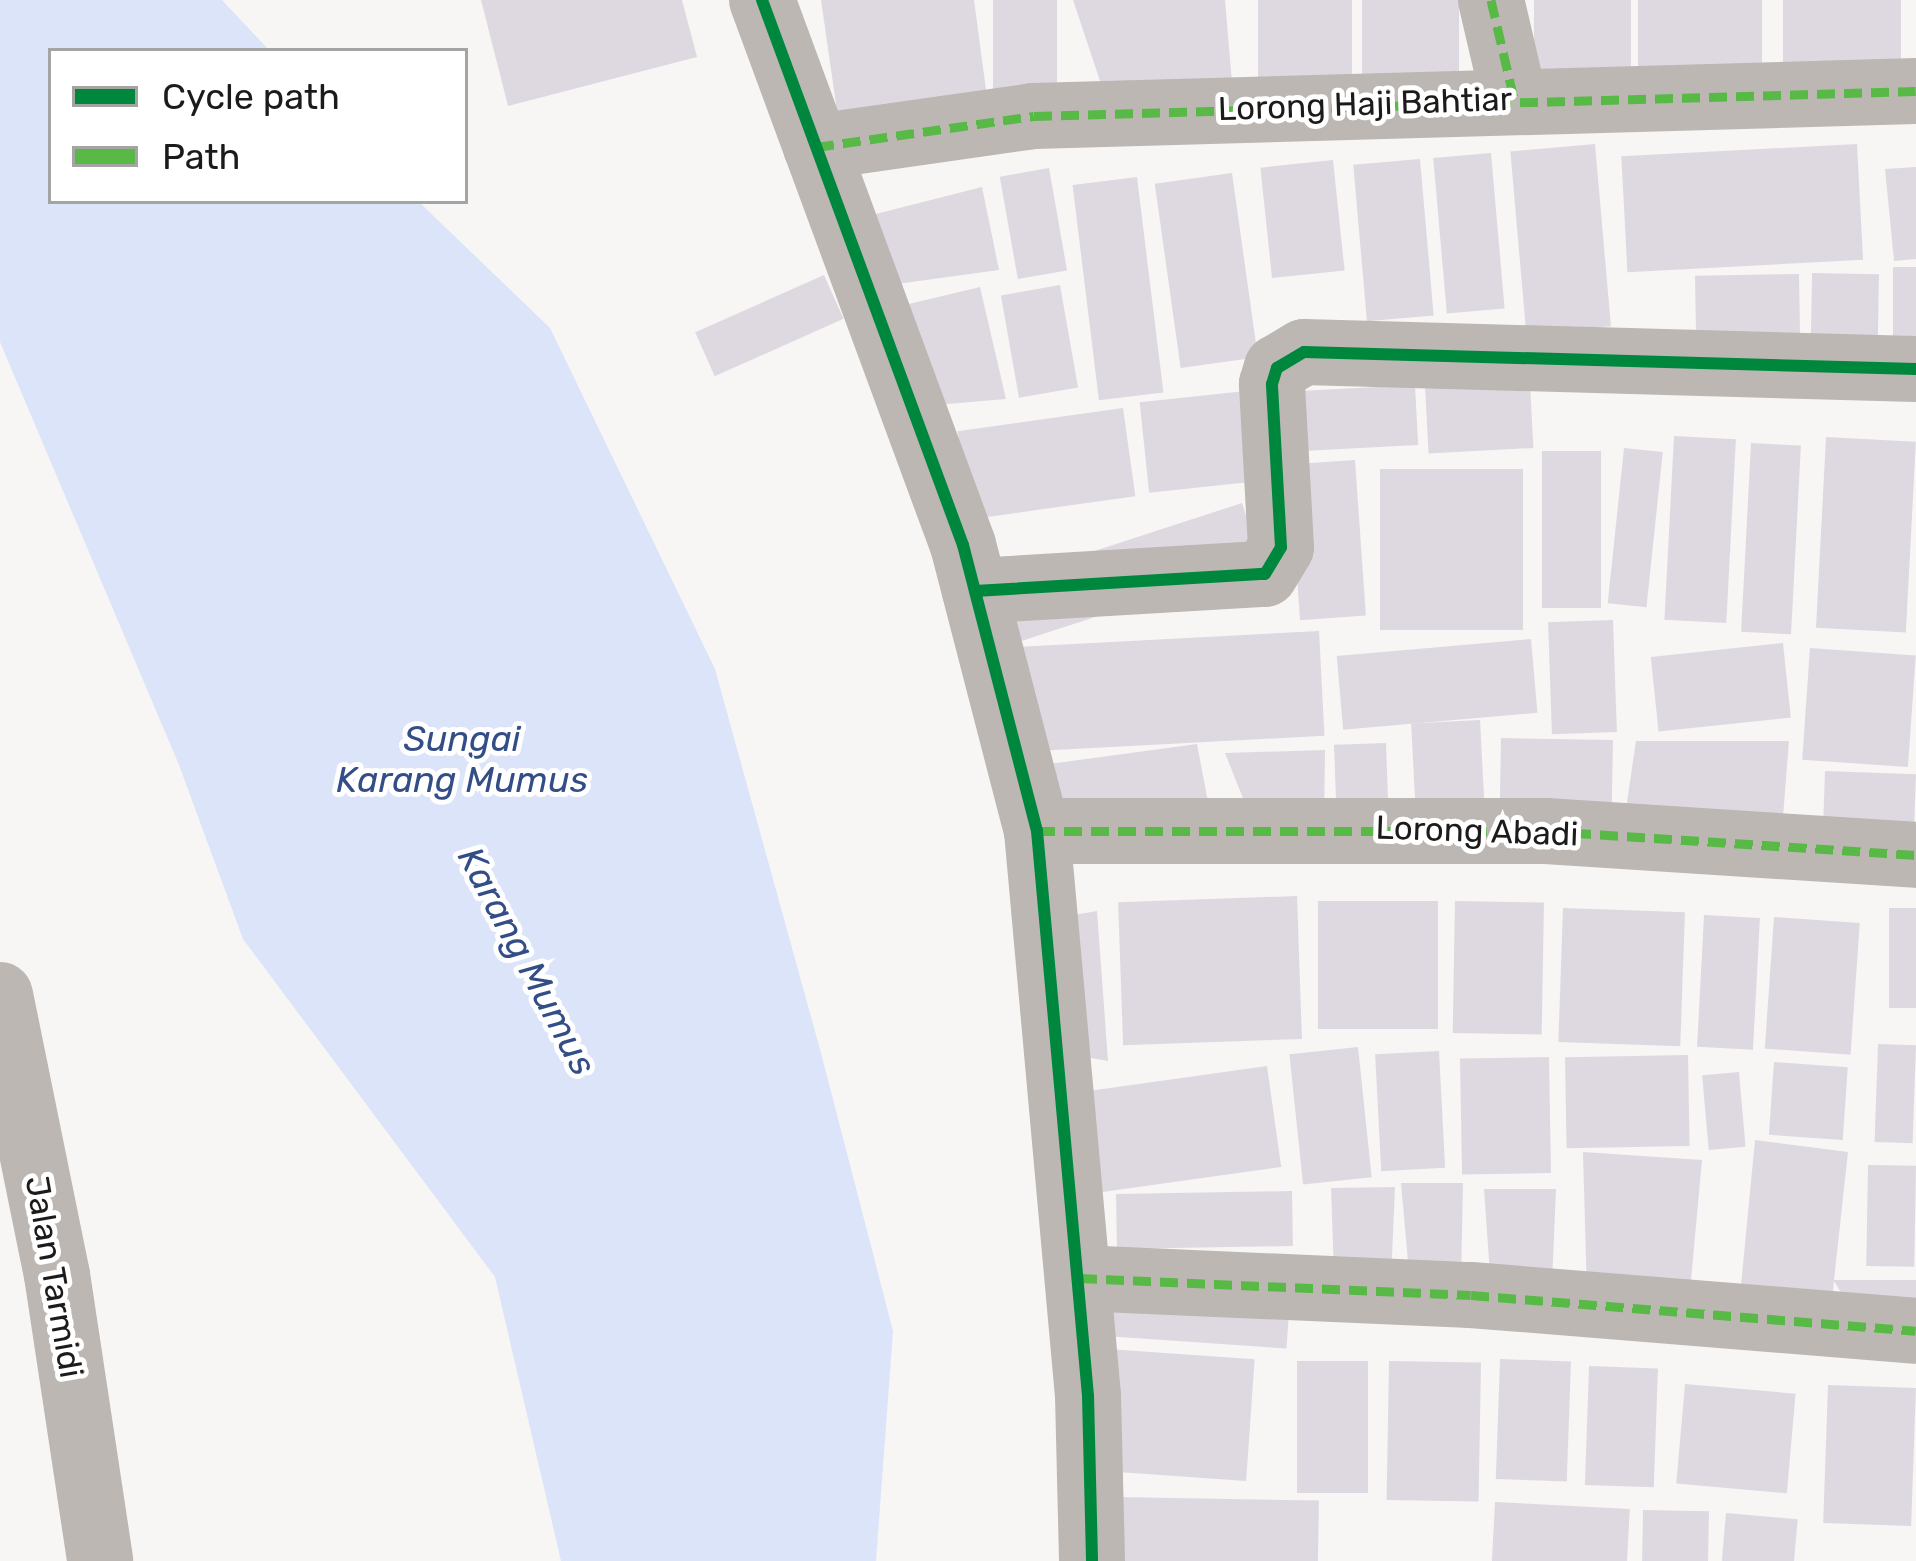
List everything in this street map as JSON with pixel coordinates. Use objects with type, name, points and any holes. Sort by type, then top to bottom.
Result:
[{"type":"street","points":[[762,0],[975,591],[1037,831],[1079,1278],[1092,1561]]},
{"type":"street","points":[[1491,0],[1514,99]]},
{"type":"street","name":"Lorong Haji Bahtiar","points":[[816,147],[1034,116],[1916,91]]},
{"type":"street","points":[[975,591],[1265,574],[1281,547],[1272,384],[1277,368],[1304,352],[1916,369]]},
{"type":"street","name":"Lorong Abadi","points":[[1037,831],[1546,831],[1916,855]]},
{"type":"street","name":"Jalan Tarmidi","points":[[0,994],[57,1275],[100,1561]]},
{"type":"street","points":[[1079,1278],[1471,1295],[1916,1331]]},
{"type":"water","name":"Sungai Karang Mumus","points":[[0,0],[222,0],[267,48],[48,48],[48,204],[421,204],[550,328],[715,669],[821,1053],[893,1331],[876,1561],[561,1561],[495,1277],[243,939],[179,765],[0,342]]},
{"type":"building","points":[[481,0],[682,0],[697,57],[508,106]]},
{"type":"building","points":[[821,0],[974,0],[989,112],[840,132]]},
{"type":"building","points":[[993,0],[1057,0],[1057,113],[993,113]]},
{"type":"building","points":[[1073,0],[1225,0],[1234,106],[1110,111]]},
{"type":"building","points":[[1258,0],[1352,0],[1352,102],[1258,102]]},
{"type":"building","points":[[1362,0],[1459,0],[1459,100],[1362,100]]},
{"type":"building","points":[[1534,0],[1631,0],[1631,85],[1534,85]]},
{"type":"building","points":[[1638,0],[1762,0],[1762,80],[1638,80]]},
{"type":"building","points":[[1783,0],[1901,0],[1901,83],[1783,83]]},
{"type":"building","points":[[1595,144],[1611,326],[1526,334],[1510,151]]},
{"type":"building","points":[[1857,144],[1863,260],[1627,272],[1621,156]]},
{"type":"building","points":[[1491,153],[1505,308],[1447,313],[1433,158]]},
{"type":"building","points":[[1420,159],[1434,315],[1367,321],[1353,165]]},
{"type":"building","points":[[1333,160],[1345,270],[1272,278],[1260,168]]},
{"type":"building","points":[[1916,167],[1916,259],[1894,261],[1885,169]]},
{"type":"building","points":[[1049,168],[1067,270],[1018,279],[1000,177]]},
{"type":"building","points":[[1232,173],[1258,357],[1181,368],[1155,184]]},
{"type":"building","points":[[1137,177],[1163,392],[1099,400],[1072,185]]},
{"type":"building","points":[[982,187],[999,270],[882,286],[860,218]]},
{"type":"building","points":[[1893,267],[1916,267],[1916,347],[1893,347]]},
{"type":"building","points":[[1812,273],[1879,274],[1878,352],[1811,351]]},
{"type":"building","points":[[1799,274],[1800,346],[1696,348],[1695,276]]},
{"type":"building","points":[[824,275],[844,319],[715,376],[695,332]]},
{"type":"building","points":[[1060,285],[1078,387],[1019,398],[1001,295]]},
{"type":"building","points":[[980,287],[1006,399],[924,406],[888,309]]},
{"type":"building","points":[[1529,364],[1533,448],[1429,453],[1424,369]]},
{"type":"building","points":[[1415,385],[1418,445],[1283,452],[1280,392]]},
{"type":"building","points":[[1255,390],[1265,481],[1149,493],[1140,402]]},
{"type":"building","points":[[1123,408],[1135,496],[970,519],[958,431]]},
{"type":"building","points":[[1674,436],[1736,439],[1726,623],[1664,620]]},
{"type":"building","points":[[1826,437],[1916,442],[1906,632],[1816,628]]},
{"type":"building","points":[[1751,443],[1801,446],[1791,634],[1741,632]]},
{"type":"building","points":[[1624,448],[1663,452],[1646,607],[1608,603]]},
{"type":"building","points":[[1542,451],[1601,451],[1601,608],[1542,608]]},
{"type":"building","points":[[1355,460],[1366,616],[1300,620],[1289,465]]},
{"type":"building","points":[[1380,469],[1523,469],[1523,630],[1380,630]]},
{"type":"building","points":[[1242,503],[1261,563],[1012,644],[993,584]]},
{"type":"building","points":[[1613,620],[1617,732],[1552,734],[1548,622]]},
{"type":"building","points":[[1319,631],[1324,736],[1017,752],[1011,647]]},
{"type":"building","points":[[1531,639],[1537,713],[1343,730],[1337,656]]},
{"type":"building","points":[[1783,643],[1791,718],[1659,731],[1651,657]]},
{"type":"building","points":[[1810,648],[1916,655],[1908,767],[1802,760]]},
{"type":"building","points":[[1480,720],[1485,821],[1416,824],[1411,724]]},
{"type":"building","points":[[1501,738],[1613,740],[1611,830],[1499,828]]},
{"type":"building","points":[[1636,741],[1789,741],[1781,842],[1623,829]]},
{"type":"building","points":[[1386,743],[1389,821],[1337,823],[1334,745]]},
{"type":"building","points":[[1197,744],[1212,823],[1065,821],[1049,764]]},
{"type":"building","points":[[1325,750],[1324,826],[1254,826],[1225,753]]},
{"type":"building","points":[[1825,771],[1916,774],[1913,850],[1822,847]]},
{"type":"building","points":[[1297,896],[1302,1039],[1123,1045],[1118,902]]},
{"type":"building","points":[[1318,901],[1438,901],[1438,1029],[1318,1029]]},
{"type":"building","points":[[1455,901],[1544,903],[1542,1035],[1453,1033]]},
{"type":"building","points":[[1563,908],[1685,912],[1680,1046],[1558,1042]]},
{"type":"building","points":[[1889,908],[1916,908],[1916,1008],[1889,1008]]},
{"type":"building","points":[[1097,911],[1108,1061],[1069,1054],[1062,917]]},
{"type":"building","points":[[1704,915],[1760,918],[1753,1050],[1697,1047]]},
{"type":"building","points":[[1774,917],[1860,923],[1851,1055],[1765,1049]]},
{"type":"building","points":[[1878,1044],[1916,1045],[1913,1143],[1875,1142]]},
{"type":"building","points":[[1358,1047],[1372,1177],[1303,1184],[1289,1054]]},
{"type":"building","points":[[1439,1051],[1445,1168],[1381,1171],[1375,1054]]},
{"type":"building","points":[[1688,1055],[1690,1146],[1567,1148],[1565,1057]]},
{"type":"building","points":[[1549,1057],[1551,1173],[1462,1175],[1460,1059]]},
{"type":"building","points":[[1774,1062],[1848,1067],[1843,1140],[1769,1135]]},
{"type":"building","points":[[1267,1066],[1281,1167],[1090,1194],[1076,1093]]},
{"type":"building","points":[[1739,1072],[1746,1147],[1709,1150],[1702,1075]]},
{"type":"building","points":[[1755,1140],[1848,1152],[1834,1280],[1916,1280],[1916,1315],[1854,1314],[1834,1281],[1831,1316],[1739,1306]]},
{"type":"building","points":[[1583,1152],[1702,1160],[1689,1302],[1587,1296]]},
{"type":"building","points":[[1868,1165],[1916,1166],[1914,1267],[1866,1266]]},
{"type":"building","points":[[1401,1183],[1463,1183],[1461,1282],[1410,1284]]},
{"type":"building","points":[[1395,1187],[1391,1280],[1334,1273],[1331,1188]]},
{"type":"building","points":[[1484,1189],[1556,1189],[1552,1284],[1491,1288]]},
{"type":"building","points":[[1292,1191],[1293,1246],[1117,1249],[1116,1194]]},
{"type":"building","points":[[1108,1292],[1290,1305],[1286,1349],[1105,1336]]},
{"type":"building","points":[[1108,1349],[1255,1359],[1246,1481],[1099,1471]]},
{"type":"building","points":[[1500,1359],[1571,1361],[1567,1481],[1496,1479]]},
{"type":"building","points":[[1297,1361],[1368,1361],[1368,1493],[1297,1493]]},
{"type":"building","points":[[1389,1361],[1481,1363],[1479,1502],[1387,1500]]},
{"type":"building","points":[[1589,1366],[1658,1368],[1654,1487],[1585,1485]]},
{"type":"building","points":[[1685,1384],[1796,1394],[1787,1493],[1676,1484]]},
{"type":"building","points":[[1828,1385],[1916,1388],[1911,1526],[1823,1523]]},
{"type":"building","points":[[1117,1497],[1319,1501],[1318,1561],[1116,1561]]},
{"type":"building","points":[[1495,1502],[1630,1509],[1627,1561],[1492,1561]]},
{"type":"building","points":[[1643,1510],[1709,1511],[1708,1561],[1642,1561]]},
{"type":"building","points":[[1726,1513],[1798,1519],[1794,1561],[1722,1561]]},
{"type":"marked path","points":[[1491,0],[1514,99]]},
{"type":"marked path","points":[[816,147],[1034,116],[1916,91]]},
{"type":"marked path","points":[[1037,831],[1546,831],[1916,855]]},
{"type":"marked path","points":[[1079,1278],[1471,1295],[1916,1331]]},
{"type":"cycle path","points":[[762,0],[963,545],[1037,831],[1088,1396],[1092,1561]]},
{"type":"cycle path","points":[[975,591],[1265,574],[1281,547],[1272,384],[1277,368],[1304,352],[1916,369]]},
{"type":"water label","name":"Karang Mumus","points":[[527,961]]}]
